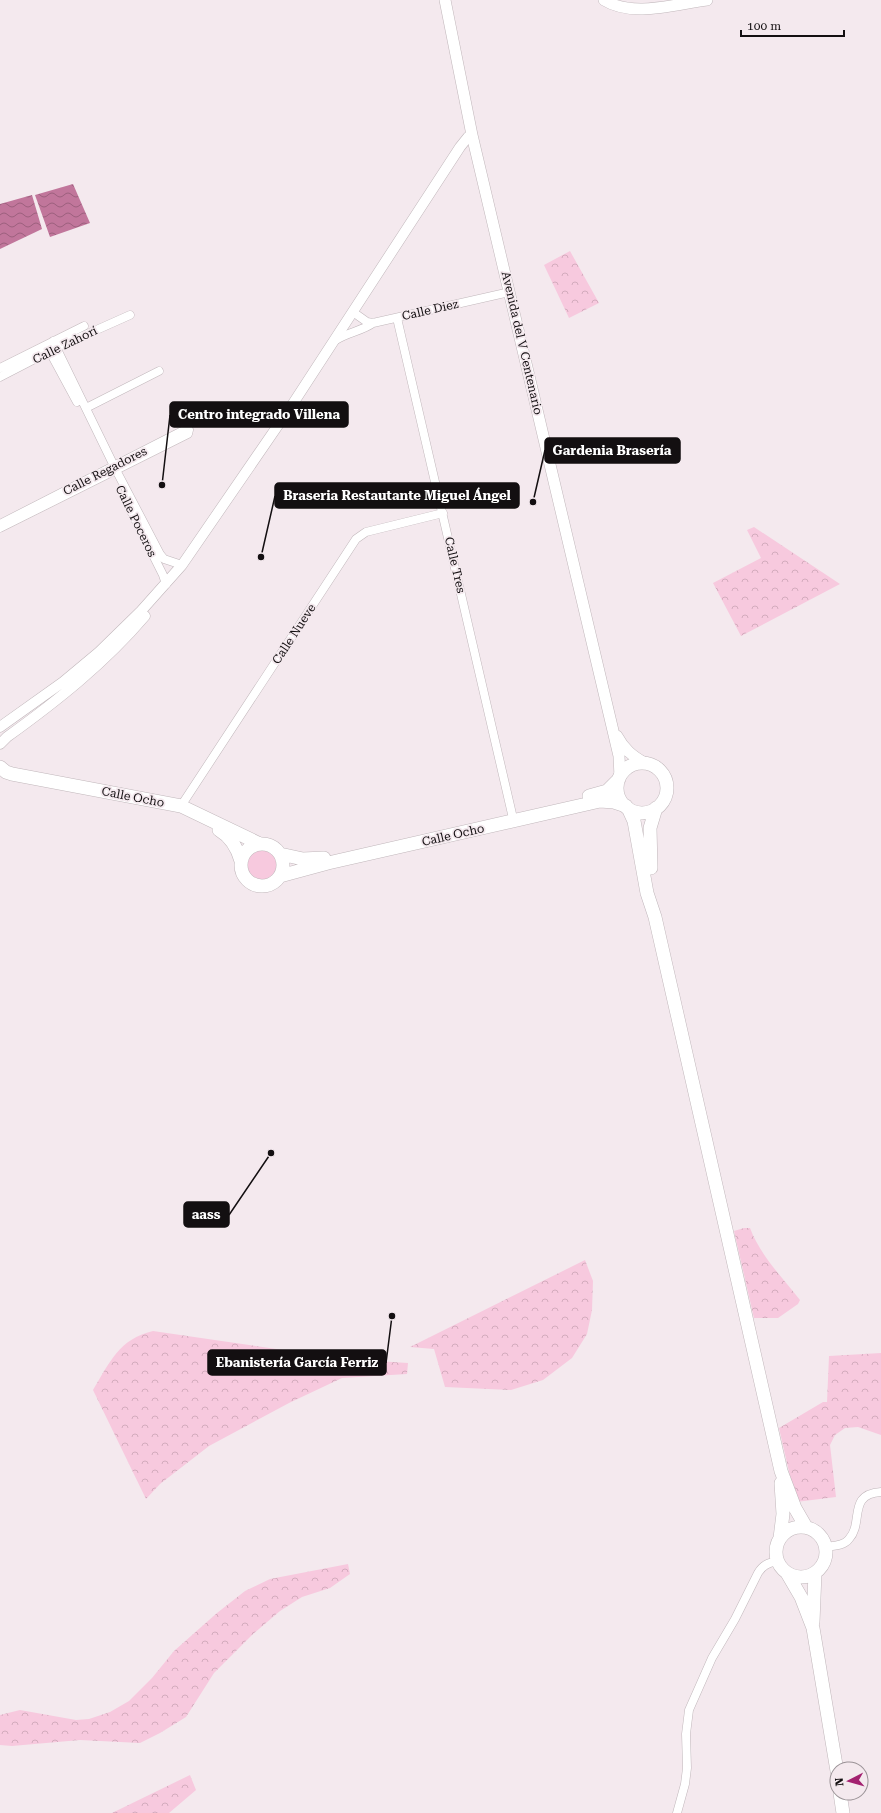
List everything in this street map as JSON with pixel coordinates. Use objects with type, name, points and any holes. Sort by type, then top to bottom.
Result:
[{"type":"main road","name":"Avenida del V Centenario","points":[[444,0],[472,135],[510,292],[601,686],[619,756],[619,778]]},
{"type":"main road","points":[[604,0],[618,7],[635,10],[707,0]]},
{"type":"main road","name":"Avenida del V Centenario","points":[[601,686],[621,743],[634,757],[645,763]]},
{"type":"main road","points":[[655,918],[649,845],[650,828],[656,808],[665,797],[666,782],[658,769],[645,763],[632,765],[619,778],[619,796],[627,807],[634,821],[647,892],[655,918],[781,1472],[795,1508],[806,1527],[819,1534],[825,1547],[824,1562],[815,1573],[801,1577],[787,1573]]},
{"type":"main road","name":"Calle Ocho","points":[[0,767],[6,772],[12,774],[181,806],[260,844]]},
{"type":"main road","name":"Calle Ocho","points":[[0,778],[182,814],[225,834],[234,844],[240,861]]},
{"type":"main road","name":"Calle Ocho","points":[[280,854],[296,858],[315,859],[604,792],[619,778]]},
{"type":"main road","name":"Calle Ocho","points":[[280,876],[328,863],[600,801],[614,802],[627,807]]},
{"type":"main road","points":[[627,807],[642,813],[656,808]]},
{"type":"main road","points":[[260,844],[271,846],[280,854],[283,865],[280,876],[276,881],[265,887],[252,884],[243,876],[241,872],[240,861],[248,849],[260,844]]},
{"type":"main road","points":[[781,1472],[783,1514],[780,1538],[776,1553],[777,1560],[781,1568],[787,1573],[801,1597],[813,1628]]},
{"type":"main road","points":[[780,1538],[791,1529],[806,1527]]},
{"type":"main road","points":[[815,1573],[813,1628],[835,1761]]},
{"type":"main road","points":[[841,1801],[843,1813]]},
{"type":"street","points":[[0,744],[76,684],[137,626],[184,570],[215,529],[240,492],[277,428],[333,341],[460,147],[465,140],[472,135]]},
{"type":"street","name":"Calle Diez","points":[[333,341],[347,333],[374,323],[510,292]]},
{"type":"street","points":[[353,312],[367,322],[374,323]]},
{"type":"street","name":"Calle Zahorí","points":[[0,368],[130,315]]},
{"type":"street","name":"Calle Tres","points":[[397,318],[512,814]]},
{"type":"street","name":"Calle Zahorí","points":[[0,377],[53,347],[84,326]]},
{"type":"street","name":"Calle Poceros","points":[[53,347],[86,408],[113,469],[160,554],[164,559],[182,565]]},
{"type":"street","name":"Calle Poceros","points":[[53,347],[113,469],[166,584]]},
{"type":"street","points":[[86,408],[160,371]]},
{"type":"street","points":[[0,727],[63,682],[100,652],[141,611],[182,565],[248,467],[277,428]]},
{"type":"street","name":"Calle Regadores","points":[[0,524],[113,469],[188,434],[189,430],[186,429],[113,469],[0,528]]},
{"type":"street","name":"Calle Nueve","points":[[181,806],[356,539],[366,532],[443,513]]},
{"type":"street","points":[[825,1547],[838,1545],[850,1539],[853,1533],[860,1503],[864,1496],[881,1492]]},
{"type":"street","points":[[677,1813],[685,1784],[687,1768],[687,1720],[693,1699],[712,1658],[735,1620],[758,1573],[767,1563],[777,1560]]},
{"type":"green space","points":[[570,251],[599,303],[569,318],[544,265]]},
{"type":"green space","points":[[754,527],[840,584],[741,636],[713,583],[761,558],[747,530]]},
{"type":"green space","points":[[258,849],[264,849],[274,856],[277,865],[276,871],[270,878],[264,881],[258,881],[248,874],[245,868],[245,862],[252,852]]},
{"type":"green space","points":[[750,1228],[765,1257],[800,1300],[798,1304],[778,1318],[754,1318],[734,1231]]},
{"type":"green space","points":[[585,1260],[593,1281],[592,1310],[587,1334],[572,1358],[543,1380],[511,1390],[445,1387],[434,1349],[410,1347]]},
{"type":"green space","points":[[153,1331],[345,1359],[408,1363],[407,1374],[342,1378],[289,1403],[209,1446],[160,1484],[146,1499],[93,1390],[110,1361],[124,1346],[141,1335]]},
{"type":"green space","points":[[881,1353],[881,1435],[858,1427],[845,1428],[835,1435],[830,1445],[836,1497],[796,1502],[779,1428],[823,1402],[827,1402],[829,1356]]},
{"type":"green space","points":[[348,1564],[350,1574],[330,1588],[302,1597],[280,1611],[252,1635],[214,1673],[186,1717],[160,1733],[140,1743],[80,1740],[12,1746],[0,1745],[0,1715],[20,1710],[76,1720],[89,1719],[110,1712],[129,1701],[152,1678],[174,1651],[217,1613],[245,1591],[270,1579]]},
{"type":"green space","points":[[190,1775],[196,1790],[169,1813],[112,1813]]},
{"type":"water","points":[[73,184],[90,223],[50,237],[35,195]]},
{"type":"water","points":[[32,195],[42,229],[0,249],[0,204]]},
{"type":"place","name":"Centro integrado Villena","points":[[162,485]]},
{"type":"place","name":"Gardenia Brasería","points":[[533,502]]},
{"type":"place","name":"Braseria Restautante Miguel Ángel","points":[[261,557]]},
{"type":"place","name":"aass","points":[[271,1153]]},
{"type":"place","name":"Ebanistería García Ferriz","points":[[392,1316]]}]
